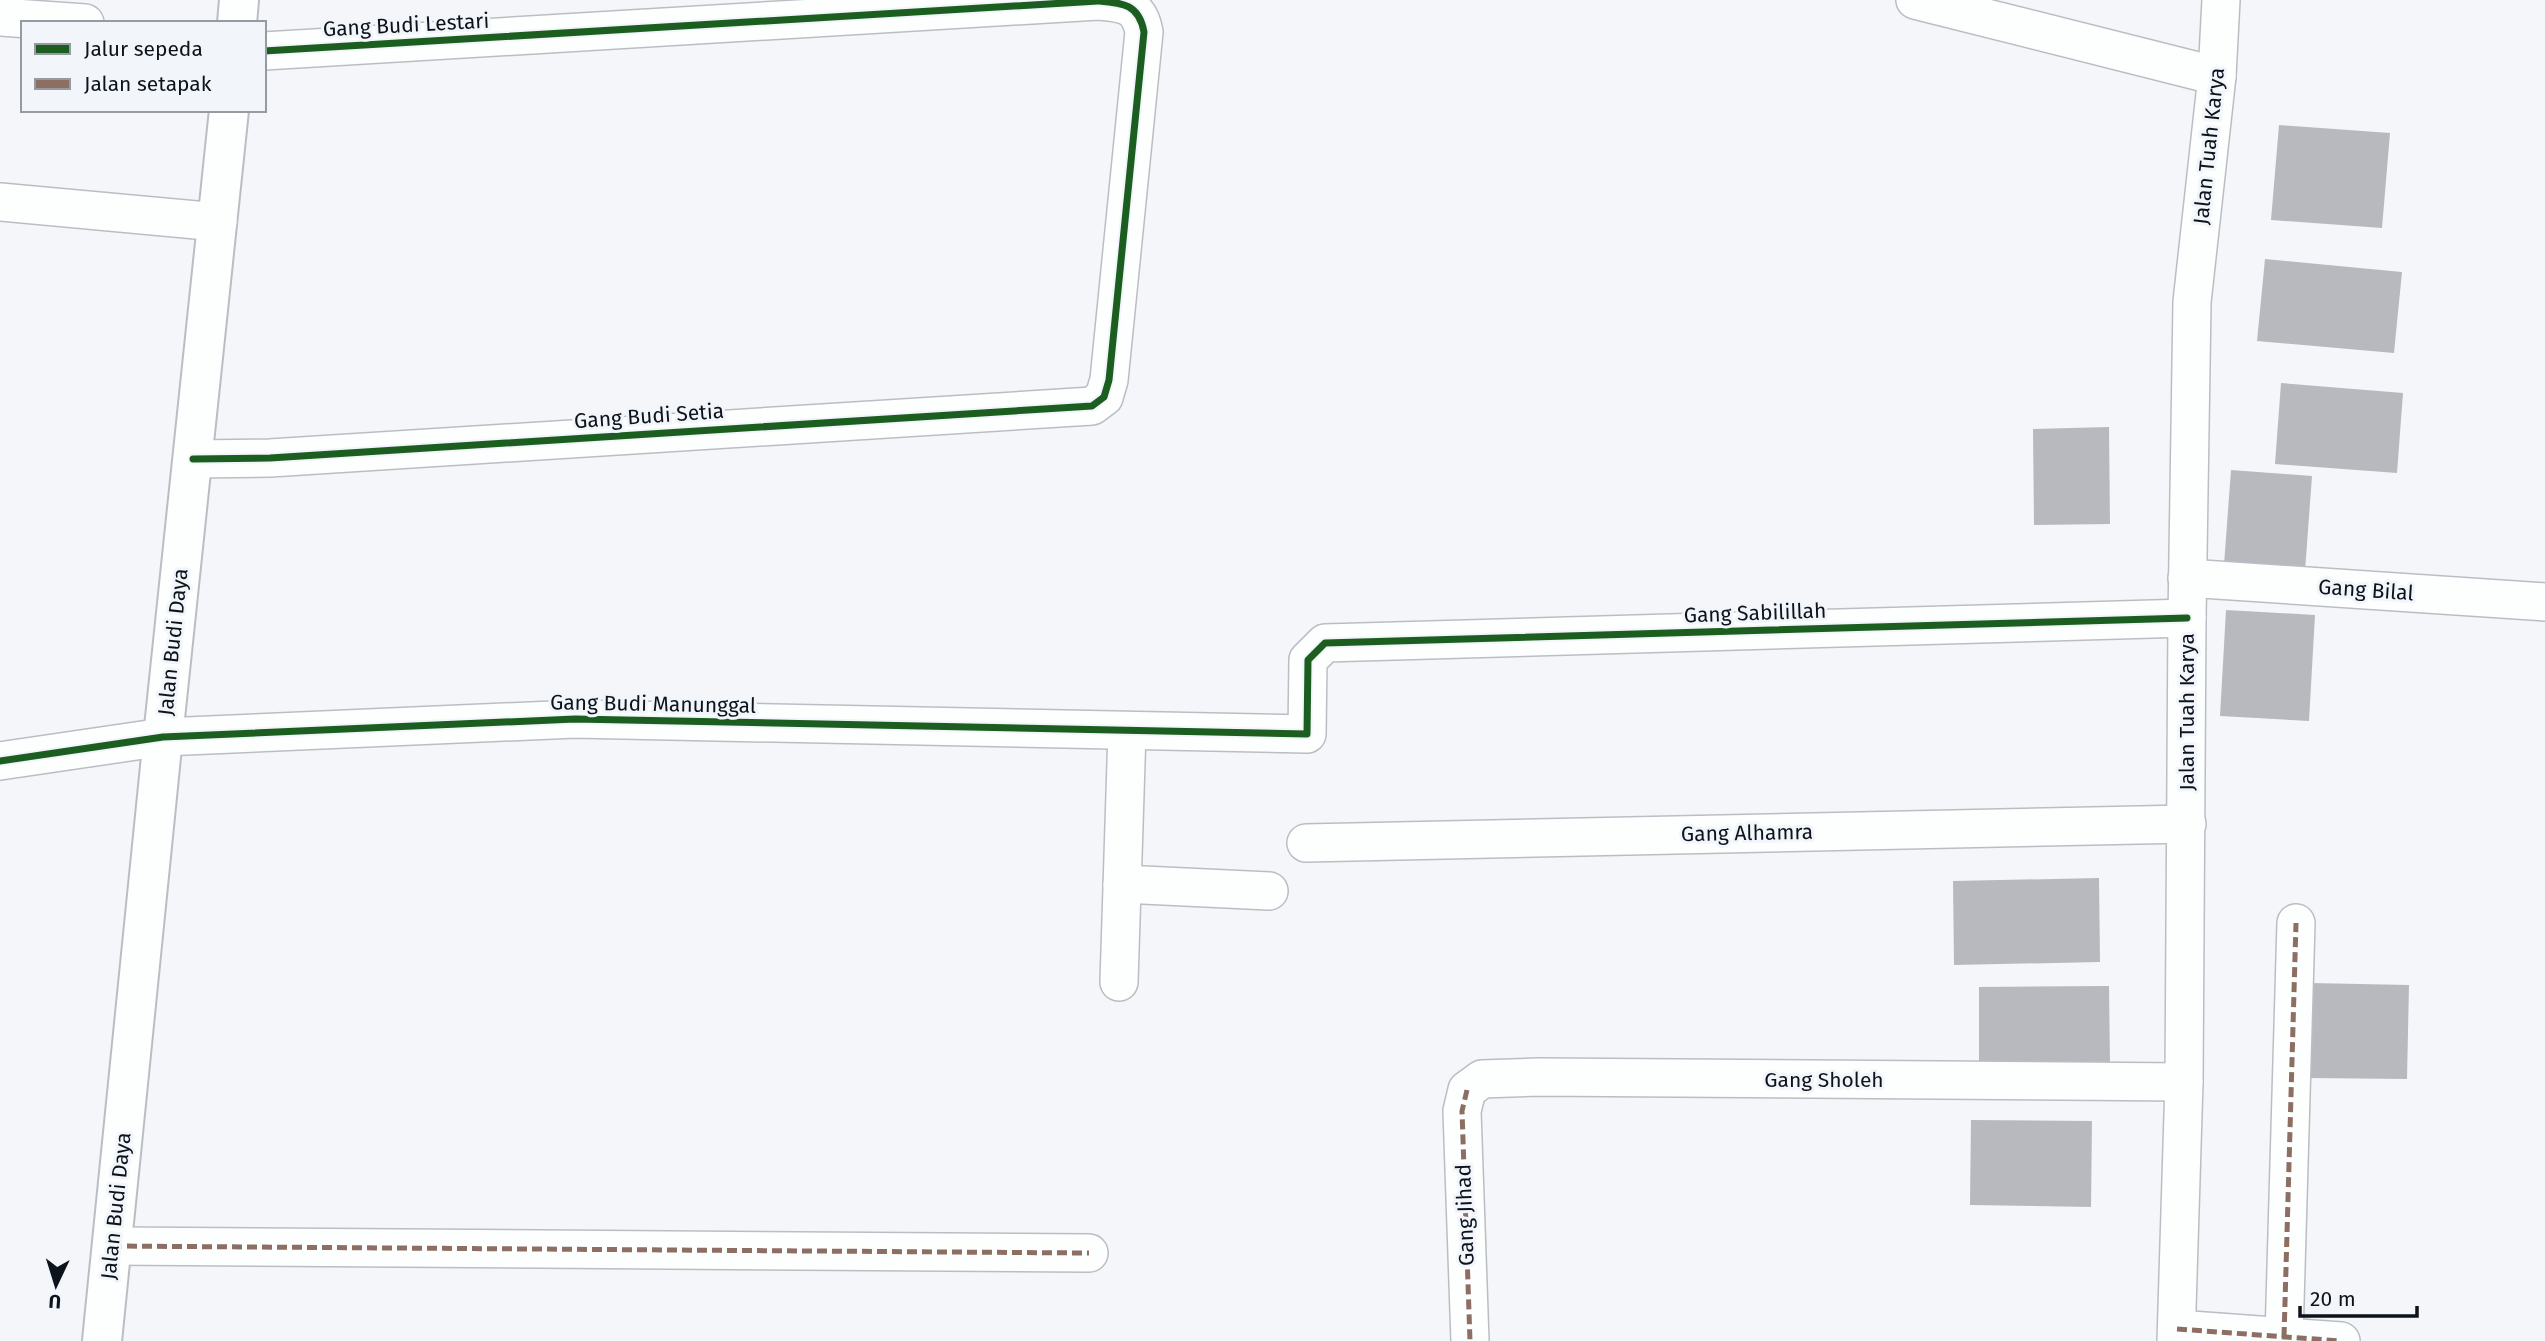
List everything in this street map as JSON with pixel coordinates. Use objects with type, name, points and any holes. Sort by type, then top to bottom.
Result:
[{"type":"street","points":[[237,21],[239,0]]},
{"type":"street","points":[[1915,0],[2217,76]]},
{"type":"street","name":"Jalan Tuah Karya","points":[[2177,1335],[2184,1082],[2192,302],[2217,76],[2221,0]]},
{"type":"street","name":"Gang Budi Lestari","points":[[266,51],[1098,1],[1119,3],[1135,10],[1144,32],[1109,380],[1104,397]]},
{"type":"street","points":[[0,17],[57,21]]},
{"type":"street","name":"Jalan Budi Daya","points":[[102,1341],[229,112]]},
{"type":"street","points":[[0,202],[218,222]]},
{"type":"street","name":"Gang Budi Setia","points":[[193,459],[270,458],[1092,406],[1104,397]]},
{"type":"street","name":"Gang Bilal","points":[[2188,578],[2545,602]]},
{"type":"street","name":"Gang Sabilillah","points":[[1307,734],[1308,660],[1325,643],[2187,618]]},
{"type":"street","name":"Gang Budi Manunggal","points":[[0,761],[163,737],[575,719],[1307,734]]},
{"type":"street","points":[[1119,982],[1127,731]]},
{"type":"street","name":"Gang Alhamra","points":[[1306,843],[2187,824]]},
{"type":"street","points":[[1122,884],[1269,891]]},
{"type":"street","points":[[2284,1337],[2296,923]]},
{"type":"street","name":"Gang Sholeh","points":[[1467,1090],[1482,1079],[1539,1077],[2184,1082]]},
{"type":"street","name":"Gang Jihad","points":[[1467,1090],[1462,1111],[1469,1341]]},
{"type":"street","points":[[112,1246],[1089,1253]]},
{"type":"street","points":[[2177,1335],[2341,1341]]},
{"type":"building","points":[[2279,125],[2390,133],[2382,228],[2271,220]]},
{"type":"building","points":[[2265,259],[2402,272],[2394,353],[2257,341]]},
{"type":"building","points":[[2281,383],[2403,393],[2397,473],[2275,464]]},
{"type":"building","points":[[2109,427],[2110,524],[2034,525],[2033,429]]},
{"type":"building","points":[[2231,470],[2312,476],[2305,571],[2224,565]]},
{"type":"building","points":[[2226,610],[2315,615],[2309,721],[2220,716]]},
{"type":"building","points":[[2099,878],[2100,962],[1954,965],[1953,881]]},
{"type":"building","points":[[2310,983],[2409,985],[2407,1079],[2308,1078]]},
{"type":"building","points":[[2109,986],[2110,1063],[1979,1064],[1979,987]]},
{"type":"building","points":[[1971,1120],[2092,1121],[2091,1207],[1970,1205]]},
{"type":"marked path","points":[[2284,1337],[2296,923]]},
{"type":"marked path","points":[[1467,1090],[1462,1111],[1470,1341]]},
{"type":"marked path","points":[[112,1246],[1089,1253]]},
{"type":"marked path","points":[[2177,1329],[2341,1341]]},
{"type":"cycle path","points":[[193,459],[270,458],[1092,406],[1104,397],[1109,380],[1144,32],[1134,10],[1122,4],[1098,1],[266,51]]},
{"type":"cycle path","points":[[0,761],[163,737],[575,719],[1307,734],[1308,660],[1325,643],[2187,618]]}]
